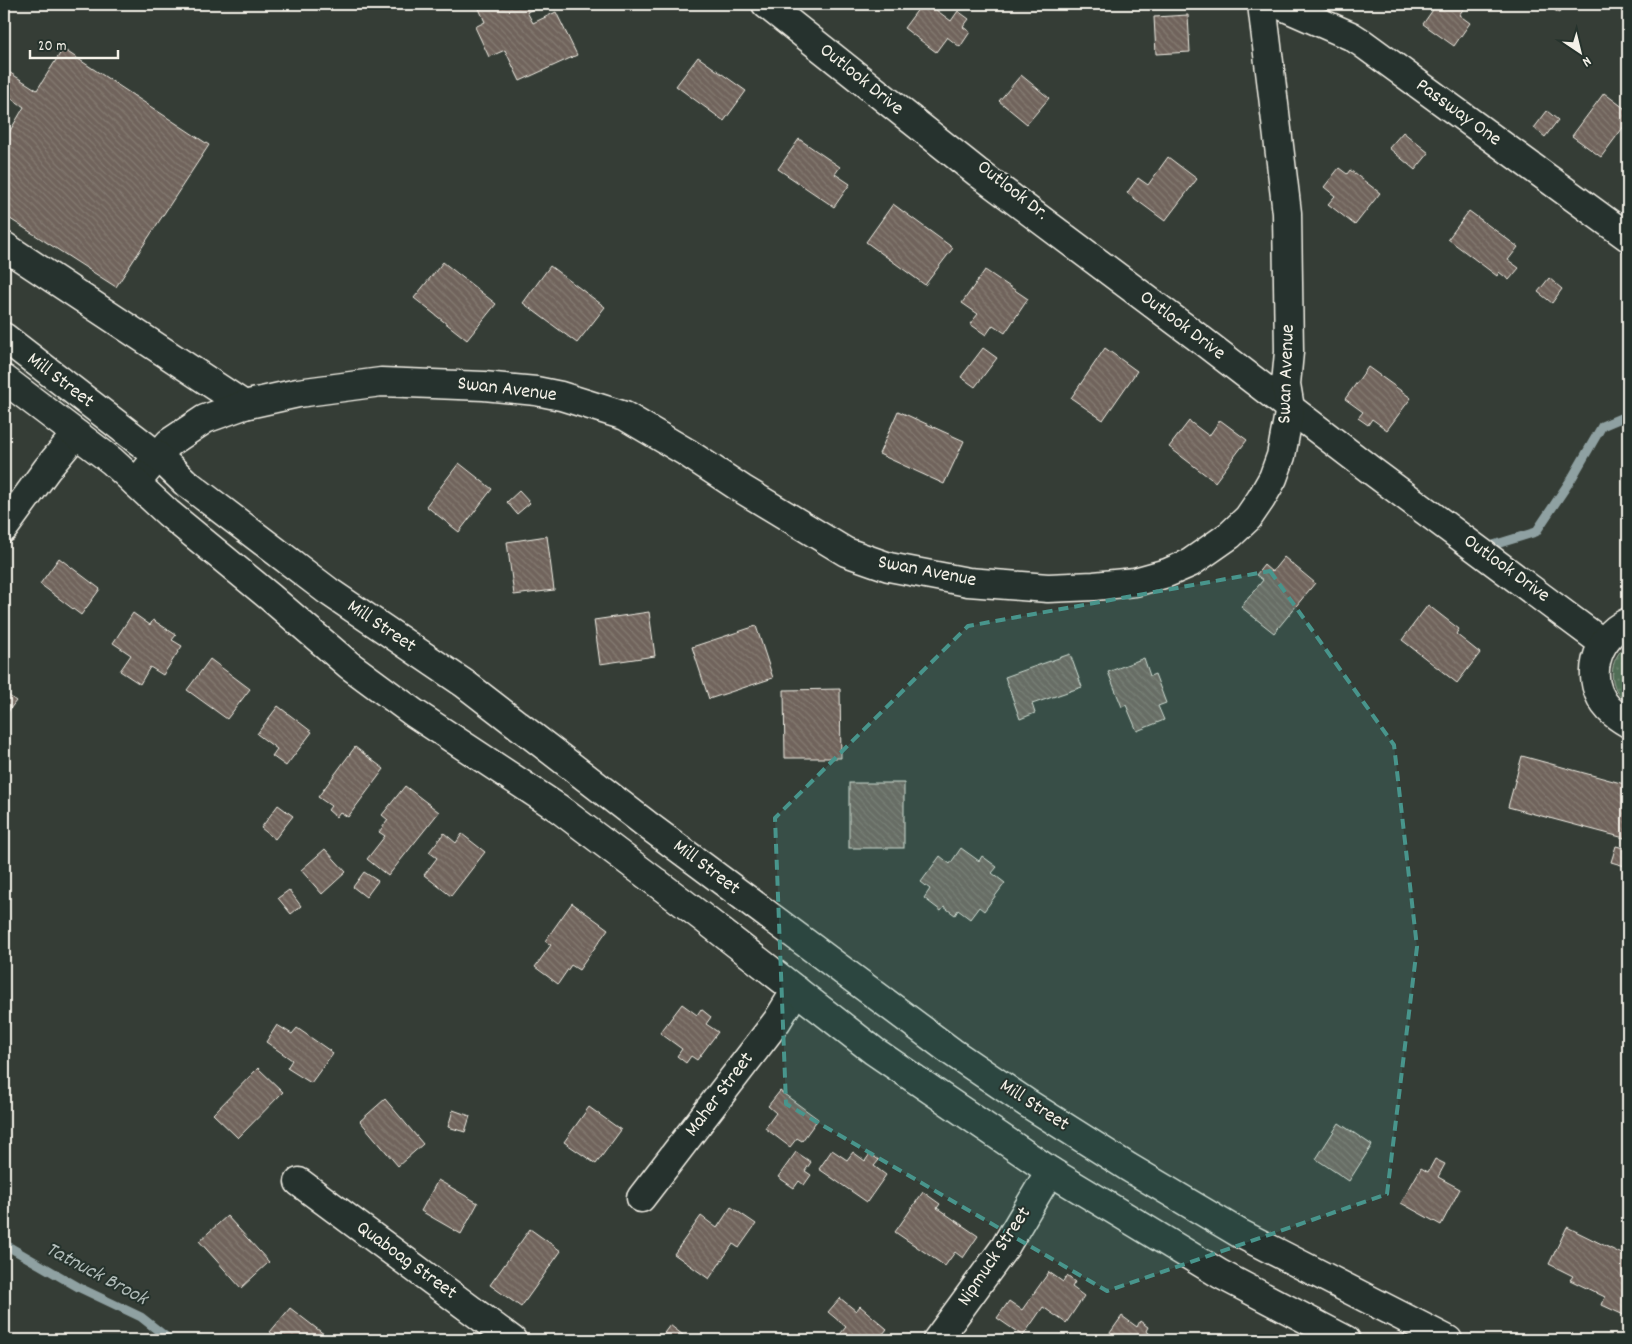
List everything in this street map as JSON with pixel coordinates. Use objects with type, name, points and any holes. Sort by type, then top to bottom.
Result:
[{"type":"street","name":"Outlook Drive","points":[[766,4],[977,172],[1603,642]]},
{"type":"street","name":"Outlook Dr.","points":[[772,4],[1253,379]]},
{"type":"street","name":"Swan Avenue","points":[[136,483],[169,443],[200,422],[244,406],[298,393],[380,382],[484,386],[536,391],[561,396],[625,416],[846,552],[889,567],[968,582],[1048,588],[1135,582],[1190,563],[1230,535],[1248,518],[1261,499],[1281,456],[1290,408],[1286,384],[1289,352],[1287,214],[1262,4]]},
{"type":"street","name":"Passway One","points":[[1278,4],[1351,36],[1362,43],[1628,237]]},
{"type":"street","points":[[4,246],[244,406]]},
{"type":"street","name":"Mill Street","points":[[4,338],[158,456],[185,482],[328,591],[464,684],[650,827],[952,1052],[1128,1167],[1238,1234],[1448,1340]]},
{"type":"street","name":"Mill Street","points":[[4,379],[112,461],[168,513],[349,665],[414,713],[558,808],[874,1051],[1050,1172],[1220,1274],[1340,1339]]},
{"type":"street","points":[[4,528],[47,469],[76,434]]},
{"type":"street","points":[[1628,622],[1619,626],[1603,642],[1595,662],[1595,681],[1600,697],[1608,709],[1628,723]]},
{"type":"street","name":"Maher Street","points":[[641,1198],[777,1021],[796,990]]},
{"type":"street","name":"Nipmuck Street","points":[[937,1340],[1005,1247],[1050,1172]]},
{"type":"street","name":"Quaboag Street","points":[[299,1182],[512,1340]]},
{"type":"highlighted area","points":[[1270,571],[1394,745],[1417,947],[1387,1194],[1107,1291],[786,1104],[775,818],[968,626]]},
{"type":"green space","points":[[1628,644],[1628,703],[1616,690],[1612,674],[1616,658]]},
{"type":"building","points":[[477,4],[540,4],[527,12],[533,23],[556,12],[577,55],[520,81],[505,50],[489,57],[475,27],[485,22]]},
{"type":"building","points":[[922,4],[928,4],[951,21],[958,11],[969,19],[963,27],[970,32],[960,47],[947,37],[936,52],[904,28]]},
{"type":"building","points":[[1437,4],[1467,4],[1459,15],[1470,23],[1454,46],[1423,24]]},
{"type":"building","points":[[1545,4],[1566,4],[1559,13]]},
{"type":"building","points":[[1188,15],[1190,52],[1156,54],[1154,17]]},
{"type":"building","points":[[63,49],[209,145],[116,287],[4,215],[4,141],[24,107],[4,93],[4,69],[37,90]]},
{"type":"building","points":[[698,57],[746,91],[724,121],[676,86]]},
{"type":"building","points":[[1021,75],[1049,98],[1027,124],[999,101]]},
{"type":"building","points":[[1604,93],[1628,111],[1628,121],[1601,157],[1572,136]]},
{"type":"building","points":[[1547,111],[1558,120],[1545,137],[1534,128]]},
{"type":"building","points":[[1403,132],[1429,153],[1415,170],[1389,148]]},
{"type":"building","points":[[799,139],[840,167],[835,174],[850,184],[834,207],[778,169]]},
{"type":"building","points":[[1168,157],[1197,179],[1165,221],[1127,193],[1138,178],[1148,185]]},
{"type":"building","points":[[1339,168],[1347,174],[1350,170],[1380,193],[1355,225],[1328,204],[1335,196],[1324,187]]},
{"type":"building","points":[[893,204],[953,248],[925,285],[866,242]]},
{"type":"building","points":[[1469,211],[1518,247],[1508,260],[1519,268],[1509,280],[1499,272],[1497,276],[1448,239]]},
{"type":"building","points":[[443,262],[496,304],[467,340],[414,298]]},
{"type":"building","points":[[550,266],[605,307],[577,343],[523,303]]},
{"type":"building","points":[[985,270],[1028,299],[1005,333],[993,325],[986,335],[970,324],[978,314],[962,303]]},
{"type":"building","points":[[1549,278],[1562,289],[1552,303],[1538,292]]},
{"type":"building","points":[[983,348],[997,358],[975,387],[961,377]]},
{"type":"building","points":[[1105,348],[1137,371],[1103,420],[1071,398]]},
{"type":"building","points":[[1368,367],[1411,398],[1387,430],[1372,419],[1368,425],[1358,418],[1363,412],[1345,399]]},
{"type":"building","points":[[898,411],[964,441],[944,484],[879,454]]},
{"type":"building","points":[[1220,420],[1247,440],[1215,482],[1169,447],[1189,421],[1209,436]]},
{"type":"building","points":[[459,463],[492,489],[459,532],[426,506]]},
{"type":"building","points":[[519,491],[530,503],[517,514],[507,502]]},
{"type":"building","points":[[547,536],[554,590],[514,595],[507,542]]},
{"type":"building","points":[[1284,557],[1315,583],[1274,633],[1241,607],[1263,580],[1256,575],[1264,565],[1272,572]]},
{"type":"building","points":[[59,558],[100,589],[81,615],[40,584]]},
{"type":"building","points":[[1428,605],[1459,629],[1456,634],[1480,653],[1457,683],[1402,640]]},
{"type":"building","points":[[649,612],[655,656],[600,664],[594,620]]},
{"type":"building","points":[[133,613],[150,625],[153,620],[176,635],[172,640],[182,646],[163,675],[150,667],[140,684],[120,671],[131,655],[113,643]]},
{"type":"building","points":[[756,626],[773,678],[709,699],[692,647]]},
{"type":"building","points":[[1070,654],[1082,687],[1032,704],[1035,713],[1020,719],[1005,677]]},
{"type":"building","points":[[1144,658],[1150,676],[1155,674],[1166,703],[1158,706],[1164,720],[1137,731],[1126,705],[1122,707],[1108,672]]},
{"type":"building","points":[[210,659],[250,689],[227,719],[187,690]]},
{"type":"building","points":[[840,689],[841,758],[785,758],[784,690]]},
{"type":"building","points":[[4,692],[16,701],[4,717]]},
{"type":"building","points":[[278,706],[312,732],[286,766],[272,756],[277,749],[257,734]]},
{"type":"building","points":[[355,747],[384,769],[348,817],[340,812],[336,817],[328,810],[331,806],[318,797]]},
{"type":"building","points":[[1522,756],[1628,785],[1628,839],[1508,807]]},
{"type":"building","points":[[849,783],[904,783],[904,848],[849,848]]},
{"type":"building","points":[[405,786],[439,812],[388,876],[367,859],[385,836],[379,832],[388,820],[382,815]]},
{"type":"building","points":[[278,805],[293,816],[275,839],[261,828]]},
{"type":"building","points":[[444,833],[456,843],[462,834],[485,852],[451,896],[424,875],[437,858],[429,852]]},
{"type":"building","points":[[1616,846],[1628,849],[1628,867],[1611,862]]},
{"type":"building","points":[[961,848],[979,861],[982,856],[997,867],[992,873],[1005,883],[984,911],[979,907],[970,919],[958,910],[955,915],[944,907],[941,911],[924,898],[930,889],[921,882],[940,856],[950,864]]},
{"type":"building","points":[[325,849],[346,872],[322,894],[301,870]]},
{"type":"building","points":[[364,872],[378,881],[366,897],[353,887]]},
{"type":"building","points":[[289,890],[301,906],[291,914],[278,898]]},
{"type":"building","points":[[572,903],[608,929],[579,970],[571,965],[558,984],[535,967],[551,945],[545,941]]},
{"type":"building","points":[[682,1004],[697,1015],[701,1009],[711,1017],[706,1024],[718,1032],[697,1060],[691,1056],[686,1063],[677,1056],[682,1049],[660,1033]]},
{"type":"building","points":[[277,1025],[292,1034],[297,1028],[333,1053],[311,1083],[287,1068],[292,1060],[266,1042]]},
{"type":"building","points":[[258,1068],[283,1092],[238,1138],[213,1114]]},
{"type":"building","points":[[780,1091],[818,1119],[802,1141],[797,1138],[790,1147],[765,1128],[776,1113],[768,1106]]},
{"type":"building","points":[[385,1099],[423,1144],[398,1166],[360,1121]]},
{"type":"building","points":[[589,1107],[621,1130],[596,1164],[564,1142]]},
{"type":"building","points":[[453,1110],[470,1116],[465,1132],[448,1127]]},
{"type":"building","points":[[1339,1123],[1372,1145],[1349,1181],[1316,1159]]},
{"type":"building","points":[[832,1150],[847,1160],[853,1152],[865,1161],[870,1154],[879,1160],[874,1166],[886,1175],[867,1202],[819,1169]]},
{"type":"building","points":[[796,1152],[811,1162],[805,1171],[811,1175],[804,1185],[799,1181],[794,1188],[778,1177]]},
{"type":"building","points":[[1435,1159],[1445,1164],[1438,1177],[1460,1189],[1441,1225],[1401,1203],[1421,1168],[1428,1172]]},
{"type":"building","points":[[438,1180],[478,1203],[461,1234],[421,1211]]},
{"type":"building","points":[[923,1192],[940,1204],[937,1208],[978,1236],[963,1258],[955,1252],[945,1266],[895,1232]]},
{"type":"building","points":[[731,1207],[756,1224],[739,1248],[733,1244],[709,1279],[674,1254],[701,1216],[717,1228]]},
{"type":"building","points":[[227,1216],[269,1262],[241,1288],[199,1241]]},
{"type":"building","points":[[1567,1227],[1628,1257],[1628,1317],[1602,1305],[1605,1297],[1570,1280],[1573,1276],[1549,1264]]},
{"type":"building","points":[[530,1229],[561,1251],[521,1307],[490,1285]]},
{"type":"building","points":[[1049,1272],[1063,1282],[1067,1276],[1075,1282],[1072,1287],[1084,1296],[1066,1323],[1043,1307],[1023,1336],[997,1318],[1009,1301],[1022,1310]]},
{"type":"building","points":[[840,1298],[856,1311],[860,1306],[887,1329],[878,1340],[835,1340],[846,1327],[828,1312]]},
{"type":"building","points":[[290,1308],[329,1338],[327,1340],[281,1340],[270,1332]]},
{"type":"building","points":[[1122,1316],[1137,1327],[1140,1321],[1148,1327],[1146,1331],[1159,1340],[1105,1340]]},
{"type":"building","points":[[670,1325],[688,1339],[659,1340]]},
{"type":"waterway","points":[[1490,546],[1536,532],[1572,478],[1602,426],[1628,415]]},
{"type":"waterway","name":"Tatnuck Brook","points":[[4,1244],[80,1288],[141,1317],[170,1340]]}]
